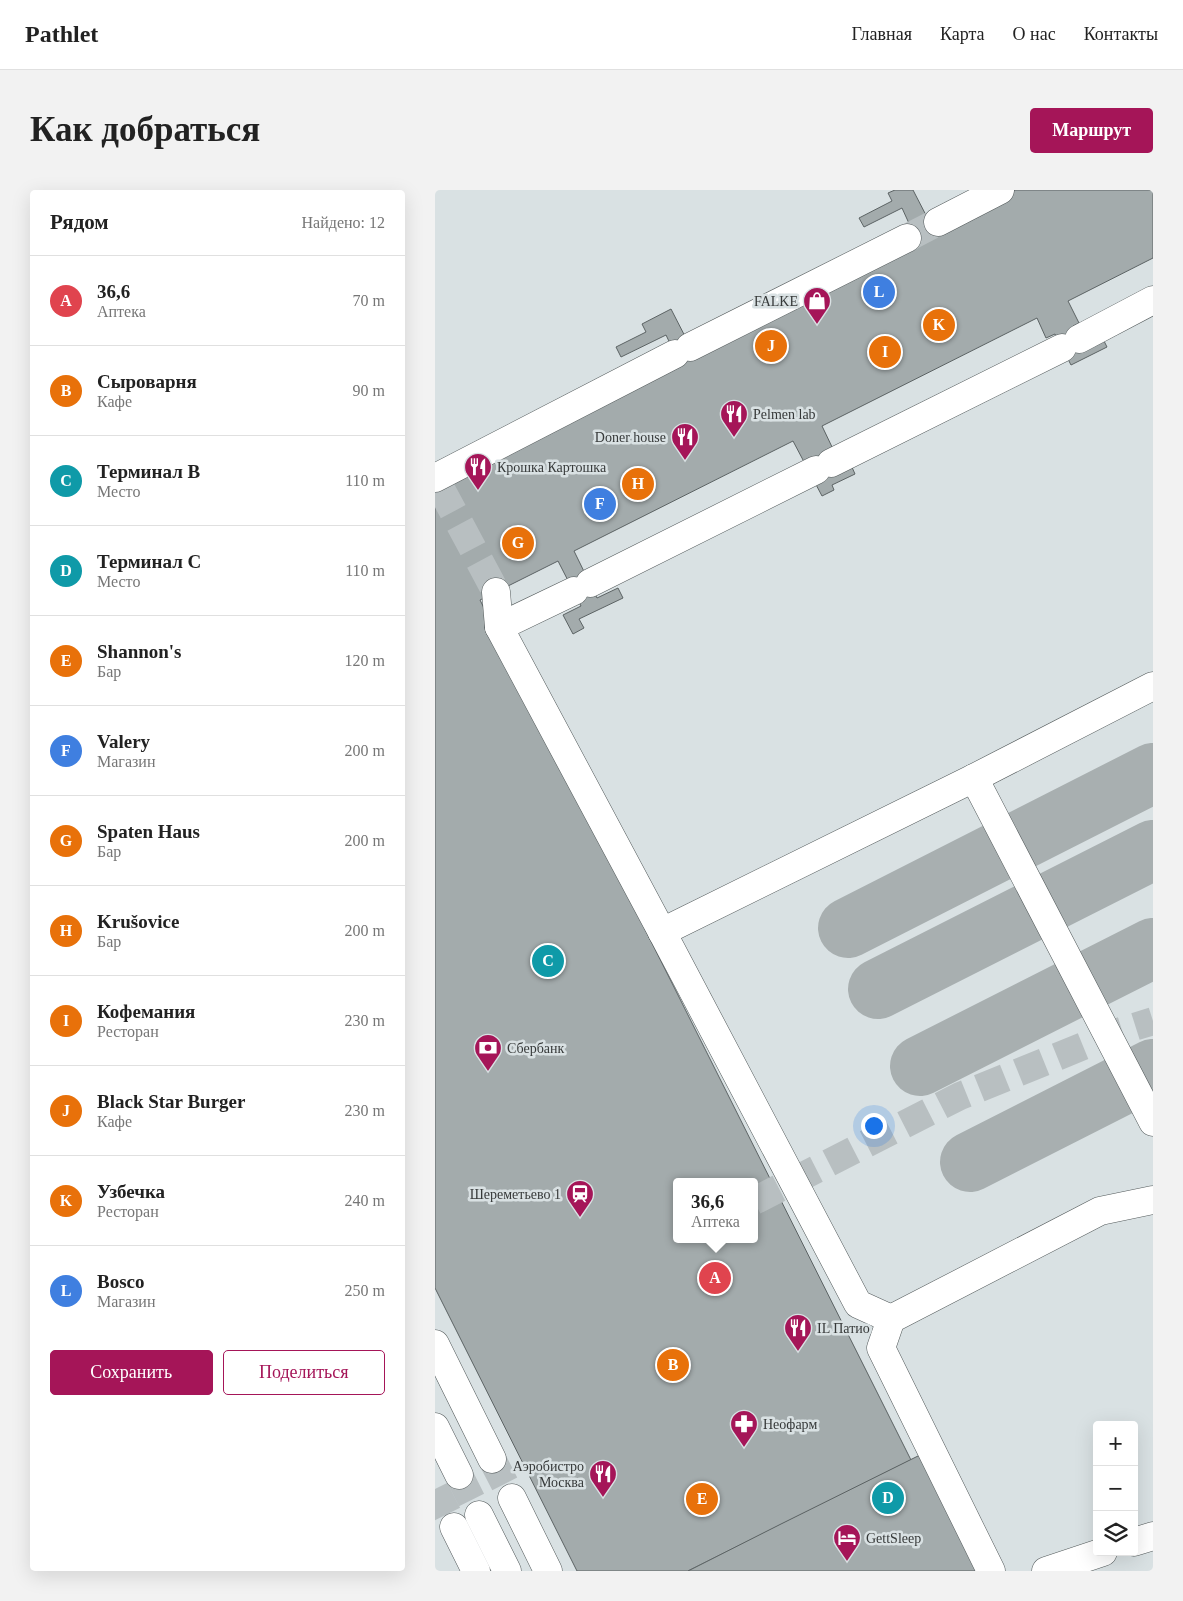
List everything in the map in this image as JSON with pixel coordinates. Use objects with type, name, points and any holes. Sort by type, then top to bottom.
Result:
[{"type":"lane","points":[[938,222],[1001,190]]},
{"type":"lane","points":[[437,481],[683,351],[907,238]]},
{"type":"lane","points":[[499,627],[1071,344],[1153,300]]},
{"type":"lane","points":[[496,592],[499,627],[881,1348],[991,1571]]},
{"type":"lane","points":[[662,932],[974,778],[1153,686]]},
{"type":"lane","points":[[974,778],[1153,1122]]},
{"type":"lane","points":[[881,1348],[891,1318],[1100,1211],[1153,1200]]},
{"type":"lane","points":[[858,1304],[891,1318]]},
{"type":"lane","points":[[435,1344],[492,1458]]},
{"type":"lane","points":[[435,1427],[459,1475]]},
{"type":"lane","points":[[512,1498],[548,1571]]},
{"type":"lane","points":[[479,1515],[507,1571]]},
{"type":"lane","points":[[454,1527],[476,1571]]},
{"type":"lane","points":[[1138,1541],[1153,1536]]},
{"type":"lane","points":[[1046,1571],[1093,1555]]},
{"type":"building","points":[[895,190],[913,190],[929,221],[941,227],[1015,190],[1153,190],[1153,258],[1068,301],[1079,323],[1073,326],[1083,347],[1102,337],[1107,347],[1071,365],[1055,334],[1046,338],[1037,318],[822,426],[833,449],[851,465],[855,474],[832,485],[834,490],[822,496],[793,441],[574,551],[597,598],[618,588],[623,598],[579,619],[584,628],[573,634],[563,615],[581,606],[558,561],[480,600],[911,1460],[688,1571],[577,1571],[435,1288],[435,489],[676,356],[666,335],[621,357],[616,347],[646,332],[642,324],[671,309],[691,348],[912,230],[902,208],[864,227],[859,218],[892,201],[888,193]]},
{"type":"building","points":[[920,1455],[978,1571],[688,1571],[781,1524]]},
{"type":"taxiway","points":[[848,928],[1153,773]]},
{"type":"taxiway","points":[[878,989],[1153,850]]},
{"type":"taxiway","points":[[920,1066],[1153,948]]},
{"type":"taxiway","points":[[970,1162],[1153,1069]]},
{"type":"tunnel","points":[[907,238],[938,222]]},
{"type":"tunnel","points":[[440,487],[496,592]]},
{"type":"tunnel","points":[[758,1199],[960,1096],[1118,1032],[1153,1021]]},
{"type":"tunnel","points":[[492,1459],[512,1498]]},
{"type":"tunnel","points":[[459,1475],[479,1515]]},
{"type":"tunnel","points":[[435,1489],[454,1527]]},
{"type":"place","name":"Bosco","points":[[879,292]]},
{"type":"place","name":"FALKE","points":[[817,325]]},
{"type":"place","name":"Узбечка","points":[[939,325]]},
{"type":"place","name":"Black Star Burger","points":[[771,346]]},
{"type":"place","name":"Кофемания","points":[[885,352]]},
{"type":"place","name":"Pelmen lab","points":[[734,438]]},
{"type":"place","name":"Doner house","points":[[685,461]]},
{"type":"place","name":"Krušovice","points":[[638,484]]},
{"type":"place","name":"Крошка Картошка","points":[[478,491]]},
{"type":"place","name":"Valery","points":[[600,504]]},
{"type":"place","name":"Spaten Haus","points":[[518,543]]},
{"type":"place","name":"Терминал B","points":[[548,961]]},
{"type":"place","name":"Сбербанк","points":[[488,1072]]},
{"type":"place","name":"Шереметьево 1","points":[[580,1218]]},
{"type":"place","name":"36,6","points":[[715,1278]]},
{"type":"place","name":"IL Патио","points":[[798,1352]]},
{"type":"place","name":"Сыроварня","points":[[673,1365]]},
{"type":"place","name":"Неофарм","points":[[744,1448]]},
{"type":"place","name":"Аэробистро Москва","points":[[603,1498]]},
{"type":"place","name":"Терминал C","points":[[888,1498]]},
{"type":"place","name":"Shannon's","points":[[702,1499]]},
{"type":"place","name":"GettSleep","points":[[847,1562]]}]
